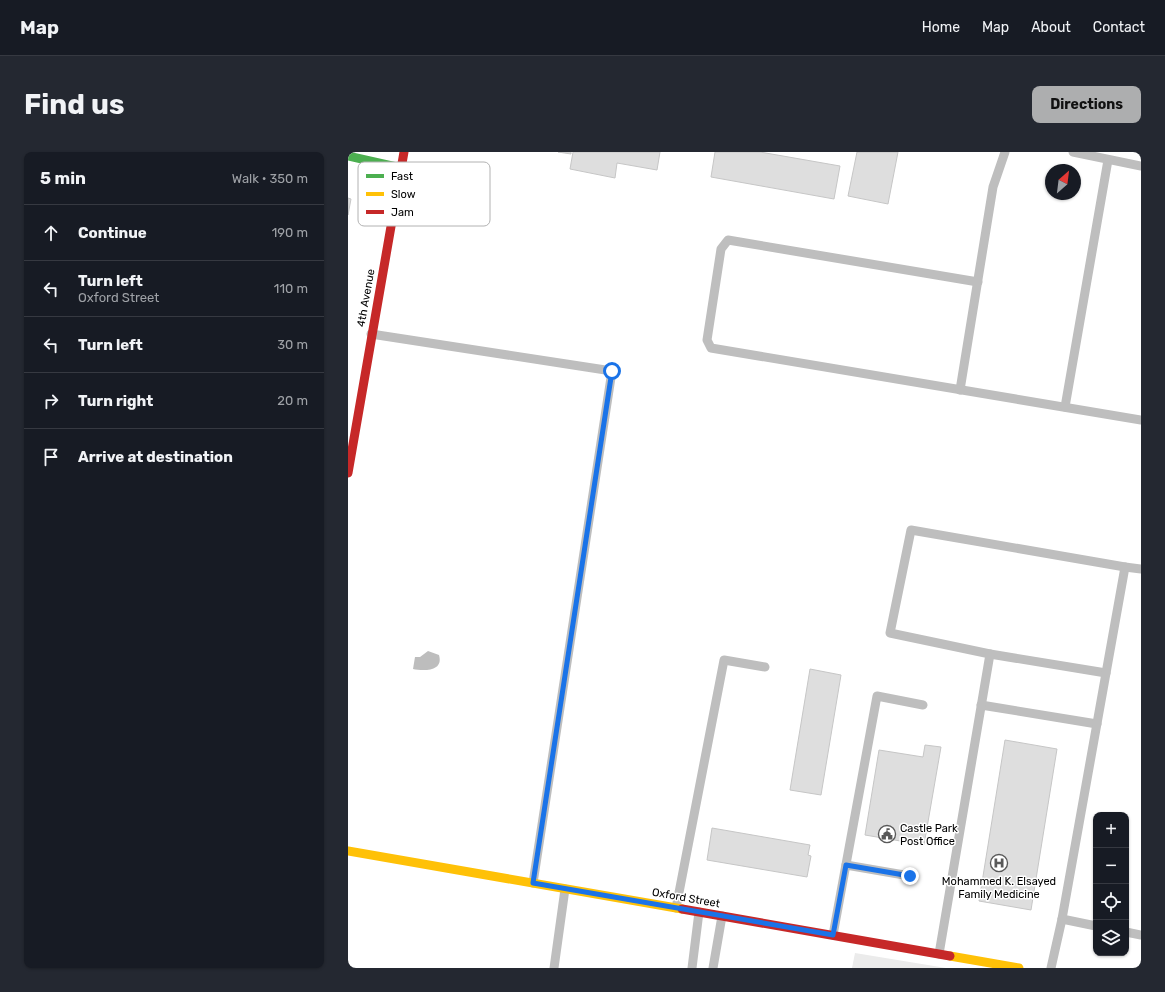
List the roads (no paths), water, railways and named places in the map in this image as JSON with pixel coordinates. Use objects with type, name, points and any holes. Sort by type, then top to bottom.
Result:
[{"type":"street","name":"4th Avenue","points":[[402,162],[404,152]]},
{"type":"street","points":[[348,156],[374,162]]},
{"type":"street","name":"4th Avenue","points":[[348,473],[391,226]]},
{"type":"street","name":"Oxford Street","points":[[348,851],[1019,968]]},
{"type":"lane","points":[[960,390],[993,187],[1005,152]]},
{"type":"lane","points":[[1073,152],[1141,166]]},
{"type":"lane","points":[[1065,407],[1108,160]]},
{"type":"lane","points":[[978,282],[728,240],[721,249],[707,340],[711,348],[1141,420]]},
{"type":"lane","points":[[371,334],[612,371],[533,883]]},
{"type":"lane","points":[[1106,674],[990,654],[890,633],[911,530],[1141,570]]},
{"type":"lane","points":[[1051,968],[1062,919],[1125,567]]},
{"type":"lane","points":[[939,954],[990,654]]},
{"type":"lane","points":[[676,908],[724,660],[766,667]]},
{"type":"lane","points":[[833,935],[877,696],[923,704]]},
{"type":"lane","points":[[981,705],[1097,724]]},
{"type":"lane","points":[[846,865],[910,876]]},
{"type":"lane","points":[[554,968],[565,889]]},
{"type":"lane","points":[[692,968],[699,912]]},
{"type":"lane","points":[[714,968],[722,916]]},
{"type":"lane","points":[[1062,919],[1093,925]]},
{"type":"lane","points":[[1129,933],[1141,935]]},
{"type":"place","name":"Castle Park Post Office","points":[[887,834]]},
{"type":"place","name":"Mohammed K. Elsayed Family Medicine","points":[[999,863]]}]
